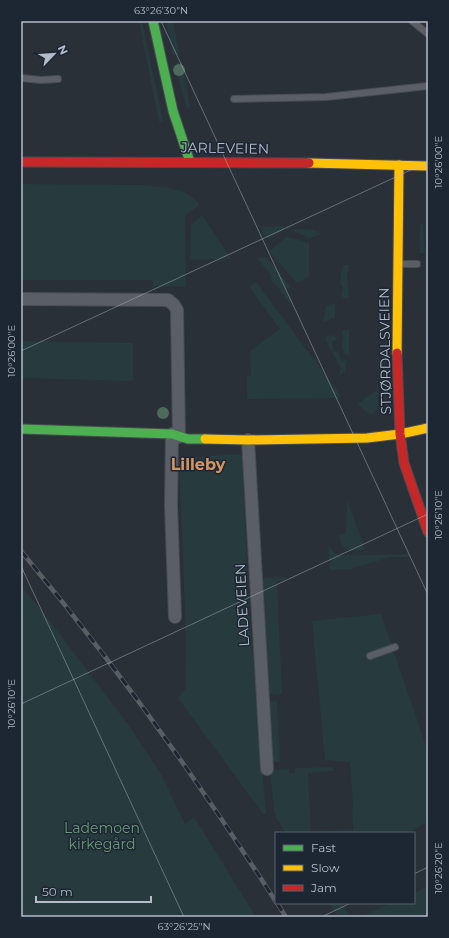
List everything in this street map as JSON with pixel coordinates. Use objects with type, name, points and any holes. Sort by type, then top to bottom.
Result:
[{"type":"street","points":[[153,21],[171,101],[184,148],[190,162]]},
{"type":"street","name":"JARLEVEIEN","points":[[21,162],[190,162],[428,166]]},
{"type":"street","name":"STJØRDALSVEIEN","points":[[399,165],[397,313],[400,434],[404,463],[428,532]]},
{"type":"street","points":[[21,299],[168,300],[177,310],[175,435],[171,506],[175,617]]},
{"type":"street","points":[[21,429],[175,435],[188,439],[248,440],[367,438],[400,434],[428,428]]},
{"type":"street","name":"LADEVEIEN","points":[[248,440],[267,769]]},
{"type":"lane","points":[[412,21],[428,34]]},
{"type":"lane","points":[[21,78],[41,80],[58,79]]},
{"type":"lane","points":[[234,99],[326,97],[428,86]]},
{"type":"lane","points":[[398,264],[416,264]]},
{"type":"lane","points":[[370,656],[394,647]]},
{"type":"green space","points":[[139,21],[142,21],[163,121],[159,122]]},
{"type":"green space","points":[[166,21],[173,21],[179,54],[173,55]]},
{"type":"green space","points":[[178,62],[182,63],[190,107],[187,108],[175,64]]},
{"type":"green space","points":[[21,184],[143,185],[169,188],[184,192],[200,205],[185,215],[186,287],[153,286],[153,280],[21,280]]},
{"type":"green space","points":[[202,215],[231,259],[190,260],[191,225]]},
{"type":"green space","points":[[420,224],[423,224],[425,253],[420,253]]},
{"type":"green space","points":[[263,226],[284,226],[284,230],[269,238],[263,234]]},
{"type":"green space","points":[[291,230],[314,230],[318,233],[320,231],[321,234],[309,238]]},
{"type":"green space","points":[[287,237],[309,243],[309,277],[297,283],[269,251]]},
{"type":"green space","points":[[266,257],[291,287],[285,289],[292,302],[290,303],[271,280],[271,275],[257,258]]},
{"type":"green space","points":[[343,265],[349,265],[347,278],[349,298],[344,298],[341,296],[343,288],[340,284]]},
{"type":"green space","points":[[256,282],[339,393],[340,398],[247,399],[247,376],[251,376],[250,351],[280,329],[249,287]]},
{"type":"green space","points":[[335,303],[335,318],[323,322],[326,306]]},
{"type":"green space","points":[[342,330],[349,330],[349,357],[342,349]]},
{"type":"green space","points":[[329,335],[335,336],[337,340],[332,341],[333,351],[339,353],[341,361],[347,360],[345,371],[339,376],[341,368],[326,341],[326,337]]},
{"type":"green space","points":[[21,341],[133,343],[133,381],[21,378]]},
{"type":"green space","points":[[378,389],[378,407],[374,414],[369,413],[358,404]]},
{"type":"green space","points":[[242,454],[249,610],[266,814],[263,814],[178,698],[186,688],[185,611],[179,458]]},
{"type":"green space","points":[[347,500],[365,550],[347,550],[340,541],[339,535],[346,534]]},
{"type":"green space","points":[[328,544],[333,552],[339,556],[412,554],[408,557],[390,557],[351,569],[330,570]]},
{"type":"green space","points":[[285,577],[285,580],[277,581],[282,694],[266,694],[259,578]]},
{"type":"green space","name":"Lademoen kirkegård","points":[[21,586],[127,723],[161,774],[185,824],[194,817],[256,917],[21,917]]},
{"type":"green space","points":[[381,614],[428,752],[428,822],[408,832],[311,832],[353,830],[350,762],[325,760],[312,621]]},
{"type":"green space","points":[[277,701],[280,762],[270,762],[266,702]]},
{"type":"green space","points":[[333,767],[333,771],[308,773],[311,832],[285,832],[274,811],[270,771],[288,769],[290,773],[295,773],[295,769],[298,768]]},
{"type":"green space","points":[[428,886],[428,917],[360,917],[389,904],[415,904],[415,892]]},
{"type":"green space","points":[[330,904],[343,904],[350,917],[338,917]]},
{"type":"railway","points":[[21,551],[122,679],[186,767],[275,900]]},
{"type":"railway","points":[[278,904],[286,917]]},
{"type":"traffic: fast","points":[[153,21],[173,111],[190,162]]},
{"type":"traffic: fast","points":[[21,429],[172,434],[188,439],[205,439]]},
{"type":"traffic: slow","points":[[309,163],[428,166]]},
{"type":"traffic: slow","points":[[397,353],[399,165]]},
{"type":"traffic: slow","points":[[205,439],[248,440],[367,438],[400,434],[428,428]]},
{"type":"traffic: jam","points":[[21,162],[309,163]]},
{"type":"traffic: jam","points":[[397,353],[400,434],[404,463],[428,532]]},
{"type":"district","name":"Lilleby","points":[[198,464]]}]
